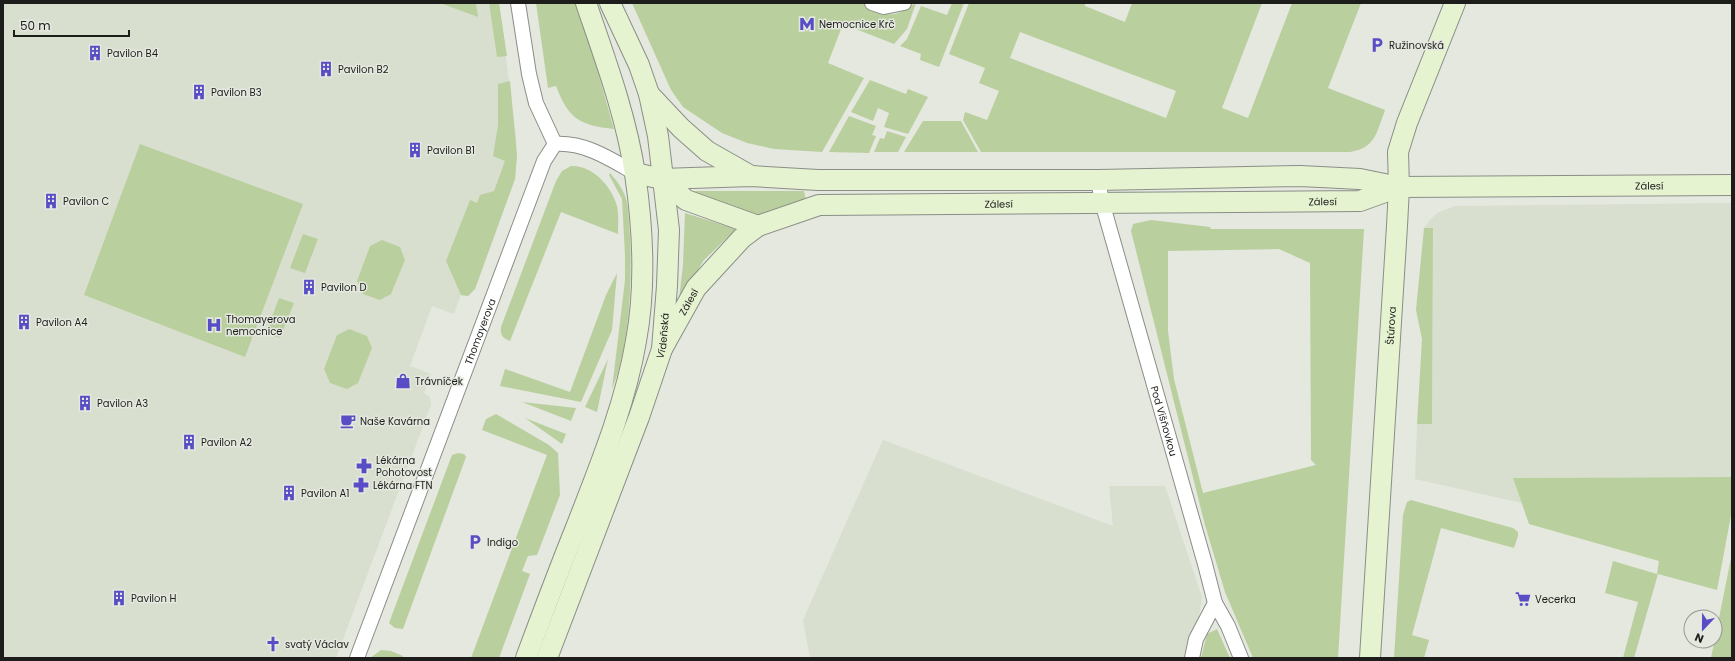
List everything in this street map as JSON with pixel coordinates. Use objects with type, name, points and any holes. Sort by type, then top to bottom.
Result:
[{"type":"main road","points":[[526,658],[598,470],[624,393],[636,340],[642,286],[641,232],[635,173],[617,93],[586,3]]},
{"type":"main road","name":"Vídeňská","points":[[547,658],[639,417],[662,350],[667,286],[669,230],[658,136],[639,65],[610,3]]},
{"type":"main road","name":"Štúrova","points":[[1370,658],[1399,187],[1398,152],[1407,123],[1455,3]]},
{"type":"main road","points":[[648,94],[681,128],[707,151],[751,176]]},
{"type":"main road","points":[[635,173],[662,179],[686,200],[758,226]]},
{"type":"main road","name":"Zálesí","points":[[662,179],[751,176],[818,180],[1098,180],[1300,176],[1360,178],[1399,187],[1732,185]]},
{"type":"main road","name":"Zálesí","points":[[662,350],[696,288],[742,238],[758,226],[819,205],[1360,201],[1399,187]]},
{"type":"street","points":[[518,3],[529,74],[536,103],[555,144],[571,144],[598,152],[635,173]]},
{"type":"street","points":[[872,3],[884,7],[904,3]]},
{"type":"street","name":"Thomayerova","points":[[357,658],[544,161],[555,144]]},
{"type":"street","name":"Pod Višňovkou","points":[[1098,180],[1102,202],[1215,603],[1228,626],[1241,658]]},
{"type":"street","points":[[1192,658],[1196,639],[1215,603]]},
{"type":"shaded area","name":"Thomayerova nemocnice","points":[[3,3],[499,3],[516,135],[517,156],[515,179],[475,289],[468,296],[461,295],[454,314],[432,306],[410,366],[431,374],[424,393],[430,397],[431,405],[336,658],[3,658]]},
{"type":"shaded area","points":[[1732,203],[1732,477],[1513,478],[1522,503],[1415,479],[1417,424],[1432,424],[1433,228],[1424,228],[1437,213],[1455,206]]},
{"type":"shaded area","points":[[883,440],[1113,526],[1109,486],[1165,486],[1202,597],[1193,658],[810,658],[803,620]]},
{"type":"green space","points":[[440,3],[476,3],[478,17]]},
{"type":"green space","points":[[489,3],[499,3],[507,56],[497,57]]},
{"type":"green space","points":[[536,3],[576,3],[593,55],[614,129],[584,123],[577,119],[566,106],[556,86],[548,88]]},
{"type":"green space","points":[[632,3],[862,3],[871,10],[881,14],[892,14],[905,10],[916,3],[907,29],[894,44],[843,24],[828,63],[864,78],[822,152],[774,149],[747,143],[722,133],[683,107],[671,90]]},
{"type":"green space","points":[[952,3],[964,3],[939,67],[920,60],[921,54],[900,46],[907,39],[921,6],[947,15]]},
{"type":"green space","points":[[969,3],[1085,3],[1085,6],[1125,22],[1132,3],[1262,3],[1222,108],[1248,118],[1292,3],[1361,3],[1328,88],[1385,110],[1377,131],[1370,142],[1359,150],[1350,152],[981,152],[963,120],[965,112],[987,120],[999,91],[979,83],[985,68],[949,54]],"holes":[[[1020,32],[1176,91],[1166,118],[1010,58]]]},
{"type":"green space","points":[[870,80],[906,94],[908,89],[928,97],[908,134],[884,127],[889,113],[878,108],[873,121],[851,112]]},
{"type":"green space","points":[[510,81],[517,156],[515,179],[475,289],[468,296],[461,295],[446,261],[470,200],[477,203],[480,195],[494,191],[505,161],[493,156],[498,125],[498,84]]},
{"type":"green space","points":[[849,116],[876,126],[872,135],[876,136],[869,153],[829,152]]},
{"type":"green space","points":[[923,121],[961,121],[978,152],[904,152]]},
{"type":"green space","points":[[887,131],[906,137],[898,152],[874,152],[880,138],[884,139]]},
{"type":"green space","points":[[140,144],[303,204],[245,357],[84,295]]},
{"type":"green space","points":[[571,166],[587,169],[594,173],[611,192],[618,209],[618,234],[561,212],[510,341],[502,336],[501,327],[556,181],[562,171]]},
{"type":"green space","points":[[610,173],[620,185],[626,199],[629,217],[631,253],[630,293],[626,334],[623,354],[612,389],[625,280],[625,255],[622,199],[609,175]]},
{"type":"green space","points":[[681,191],[804,191],[806,200],[756,218]]},
{"type":"green space","points":[[685,213],[736,229],[704,260],[679,299],[683,265]]},
{"type":"green space","points":[[1151,220],[1210,227],[1211,229],[1364,229],[1338,658],[1253,658],[1225,592],[1205,525],[1131,231],[1133,224]],"holes":[[[1279,249],[1310,263],[1311,460],[1316,465],[1203,493],[1174,379],[1168,331],[1168,251]]]},
{"type":"green space","points":[[1424,228],[1433,228],[1432,424],[1417,424],[1422,339],[1416,310]]},
{"type":"green space","points":[[303,234],[318,239],[305,273],[290,268]]},
{"type":"green space","points":[[382,240],[400,247],[405,260],[391,294],[380,300],[363,294],[357,281],[370,246]]},
{"type":"green space","points":[[617,273],[612,330],[581,402],[500,386],[505,369],[570,392],[606,295]]},
{"type":"green space","points":[[279,298],[294,303],[280,338],[266,333]]},
{"type":"green space","points":[[349,329],[367,336],[372,348],[358,383],[347,389],[330,383],[324,369],[337,335]]},
{"type":"green space","points":[[608,359],[597,412],[585,407]]},
{"type":"green space","points":[[522,402],[576,408],[571,421]]},
{"type":"green space","points":[[496,414],[549,445],[558,453],[560,495],[537,555],[528,556],[522,571],[530,574],[499,658],[471,658],[547,455],[482,430],[486,419]]},
{"type":"green space","points":[[525,418],[566,434],[562,444]]},
{"type":"green space","points":[[458,453],[464,454],[466,457],[403,629],[395,628],[389,623],[452,455]]},
{"type":"green space","points":[[1732,477],[1732,510],[1717,590],[1658,574],[1634,658],[1623,658],[1638,602],[1605,593],[1613,561],[1657,574],[1659,561],[1529,524],[1513,478]]},
{"type":"green space","points":[[1411,500],[1513,528],[1518,532],[1518,536],[1514,548],[1441,528],[1412,635],[1429,640],[1424,658],[1394,658],[1403,515],[1407,502]]},
{"type":"green space","points":[[1732,553],[1732,658],[1711,658],[1713,649],[1723,649],[1723,609],[1721,609]]},
{"type":"green space","points":[[1217,629],[1230,658],[1201,658],[1207,634]]},
{"type":"green space","points":[[381,650],[391,651],[403,656],[403,658],[370,658]]},
{"type":"place","name":"Nemocnice Krč","points":[[807,24]]},
{"type":"place","name":"Ružinovská","points":[[1377,45]]},
{"type":"place","name":"Pavilon B4","points":[[95,53]]},
{"type":"place","name":"Pavilon B2","points":[[326,69]]},
{"type":"place","name":"Pavilon B3","points":[[199,92]]},
{"type":"place","name":"Pavilon B1","points":[[415,150]]},
{"type":"place","name":"Pavilon C","points":[[51,201]]},
{"type":"place","name":"Pavilon D","points":[[309,287]]},
{"type":"place","name":"Pavilon A4","points":[[24,322]]},
{"type":"place","name":"Thomayerova nemocnice","points":[[214,325]]},
{"type":"place","name":"Trávníček","points":[[403,381]]},
{"type":"place","name":"Pavilon A3","points":[[85,403]]},
{"type":"place","name":"Naše Kavárna","points":[[348,421]]},
{"type":"place","name":"Pavilon A2","points":[[189,442]]},
{"type":"place","name":"Lékárna Pohotovost","points":[[364,466]]},
{"type":"place","name":"Lékárna FTN","points":[[361,485]]},
{"type":"place","name":"Pavilon A1","points":[[289,493]]},
{"type":"place","name":"Indigo","points":[[475,542]]},
{"type":"place","name":"Pavilon H","points":[[119,598]]},
{"type":"place","name":"Vecerka","points":[[1523,599]]},
{"type":"place","name":"svatý Václav","points":[[273,644]]}]
